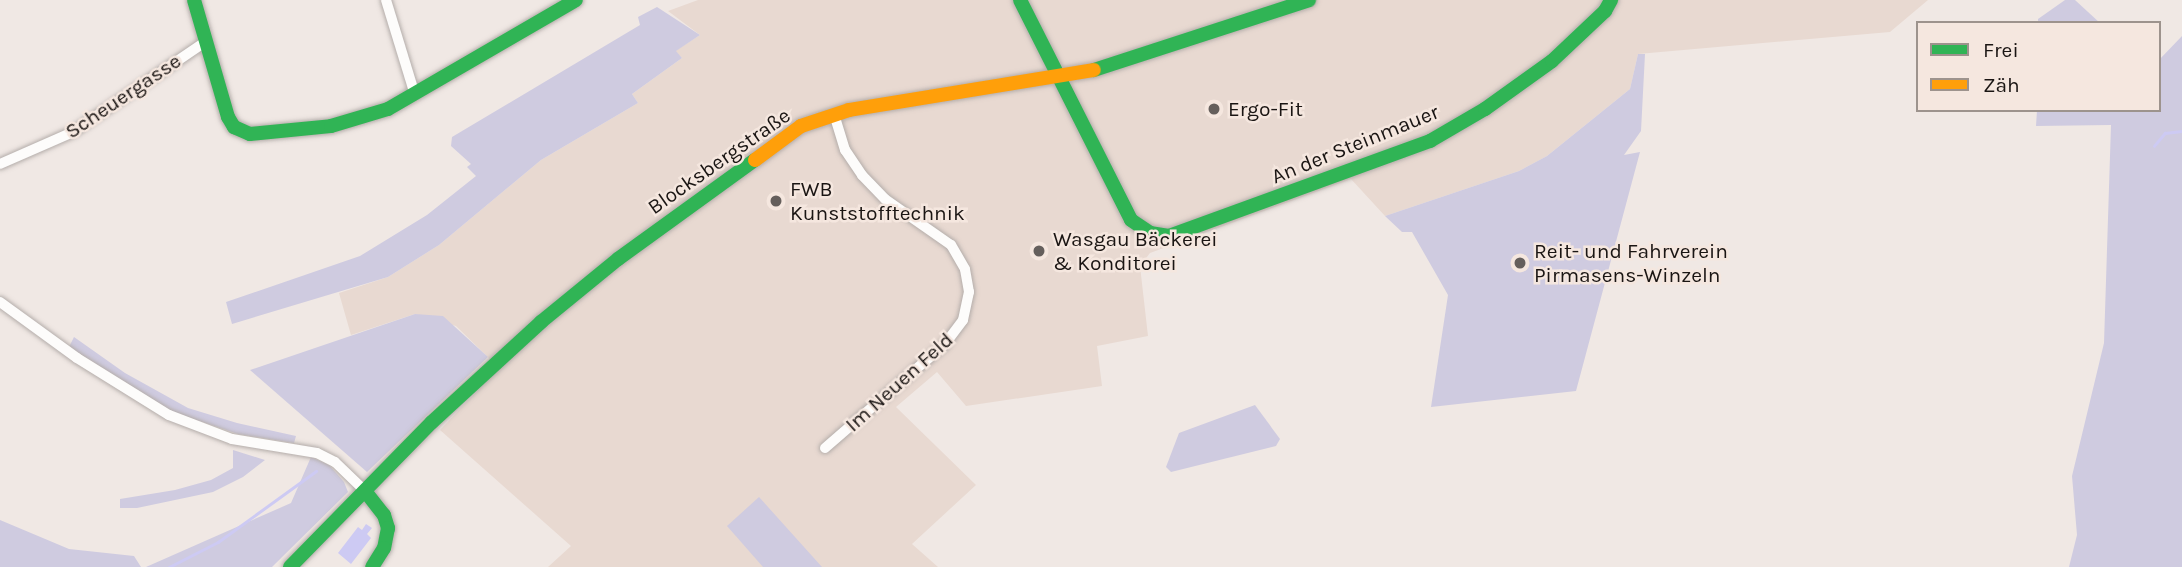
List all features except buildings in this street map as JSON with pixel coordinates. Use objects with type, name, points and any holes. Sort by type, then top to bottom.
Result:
[{"type":"street","points":[[194,0],[228,117],[234,127],[244,133],[282,133],[331,126],[388,109],[576,0]]},
{"type":"street","points":[[386,0],[415,95]]},
{"type":"street","points":[[1020,0],[1059,78]]},
{"type":"street","name":"Blocksbergstraße","points":[[290,567],[470,387],[601,272],[780,138],[834,114],[1059,78],[1130,60],[1309,0]]},
{"type":"street","name":"An der Steinmauer","points":[[1059,78],[1131,220],[1159,235],[1182,233],[1430,141],[1485,109],[1551,62],[1597,20],[1611,0]]},
{"type":"street","name":"Scheuergasse","points":[[0,164],[73,132],[205,42]]},
{"type":"street","name":"Im Neuen Feld","points":[[825,448],[945,344],[963,320],[969,292],[965,269],[951,244],[885,199],[862,175],[845,149],[834,114]]},
{"type":"street","points":[[0,302],[77,358],[169,415],[232,439],[317,453],[335,462],[365,491],[384,515],[388,528],[384,548],[372,567]]},
{"type":"shaded area","points":[[698,0],[1928,0],[1890,32],[1638,54],[1630,89],[1547,156],[1519,171],[1385,216],[1351,179],[1150,253],[1140,266],[1148,336],[1097,346],[1102,386],[966,406],[937,372],[896,407],[976,485],[912,544],[938,567],[548,567],[571,546],[440,430],[499,368],[456,326],[415,314],[351,335],[339,293],[388,277],[439,245],[541,160],[638,103],[632,94],[682,58],[675,51],[700,35],[668,11]]},
{"type":"shaded area","points":[[2065,0],[2075,0],[2098,21],[2038,21]]},
{"type":"shaded area","points":[[657,7],[700,35],[676,51],[682,58],[632,94],[638,103],[541,160],[439,245],[388,277],[232,324],[226,302],[360,256],[427,215],[476,176],[467,167],[471,164],[451,146],[452,137],[640,25],[638,17]]},
{"type":"shaded area","points":[[2182,36],[2182,567],[2069,567],[2077,535],[2072,476],[2104,343],[2111,125],[2036,126],[2037,112],[2161,112],[2161,58]]},
{"type":"shaded area","name":"Reit- und Fahrverein Pirmasens-Winzeln","points":[[1638,54],[1645,54],[1641,131],[1624,155],[1640,152],[1576,391],[1431,407],[1448,295],[1412,232],[1402,232],[1385,216],[1519,171],[1547,156],[1630,89]]},
{"type":"shaded area","points":[[415,314],[443,316],[488,357],[367,472],[250,370]]},
{"type":"shaded area","points":[[74,337],[125,373],[188,408],[237,423],[296,436],[294,443],[238,434],[173,412],[69,347]]},
{"type":"shaded area","points":[[1255,405],[1280,439],[1276,446],[1171,472],[1166,467],[1179,433]]},
{"type":"shaded area","points":[[233,450],[265,460],[243,477],[213,492],[137,508],[120,508],[120,499],[175,490],[211,480],[233,468]]},
{"type":"shaded area","points":[[311,457],[329,465],[344,482],[348,492],[272,567],[146,567],[291,503]]},
{"type":"shaded area","points":[[759,497],[822,567],[763,567],[727,526]]},
{"type":"shaded area","points":[[0,520],[69,549],[134,556],[141,567],[0,567]]},
{"type":"water","points":[[366,524],[372,528],[367,534],[371,538],[351,564],[338,553],[358,527],[362,530]]},
{"type":"waterway","points":[[2154,146],[2165,133],[2182,131]]},
{"type":"waterway","points":[[169,567],[218,542],[316,471]]},
{"type":"traffic: fast","points":[[194,0],[228,117],[234,127],[250,134],[331,126],[388,109],[576,0]]},
{"type":"traffic: fast","points":[[1020,0],[1131,220],[1150,233],[1169,236],[1430,141],[1485,109],[1552,61],[1605,11],[1611,0]]},
{"type":"traffic: fast","points":[[1094,70],[1309,0]]},
{"type":"traffic: fast","points":[[290,567],[432,422],[541,322],[618,259],[755,160]]},
{"type":"traffic: fast","points":[[365,491],[384,515],[388,528],[384,548],[372,567]]},
{"type":"traffic: slow","points":[[755,160],[801,126],[849,110],[1094,70]]},
{"type":"place","name":"Ergo-Fit","points":[[1214,109]]},
{"type":"place","name":"FWB Kunststofftechnik","points":[[776,201]]},
{"type":"place","name":"Wasgau Bäckerei & Konditorei","points":[[1039,251]]},
{"type":"place","name":"Reit- und Fahrverein Pirmasens-Winzeln","points":[[1520,263]]}]
